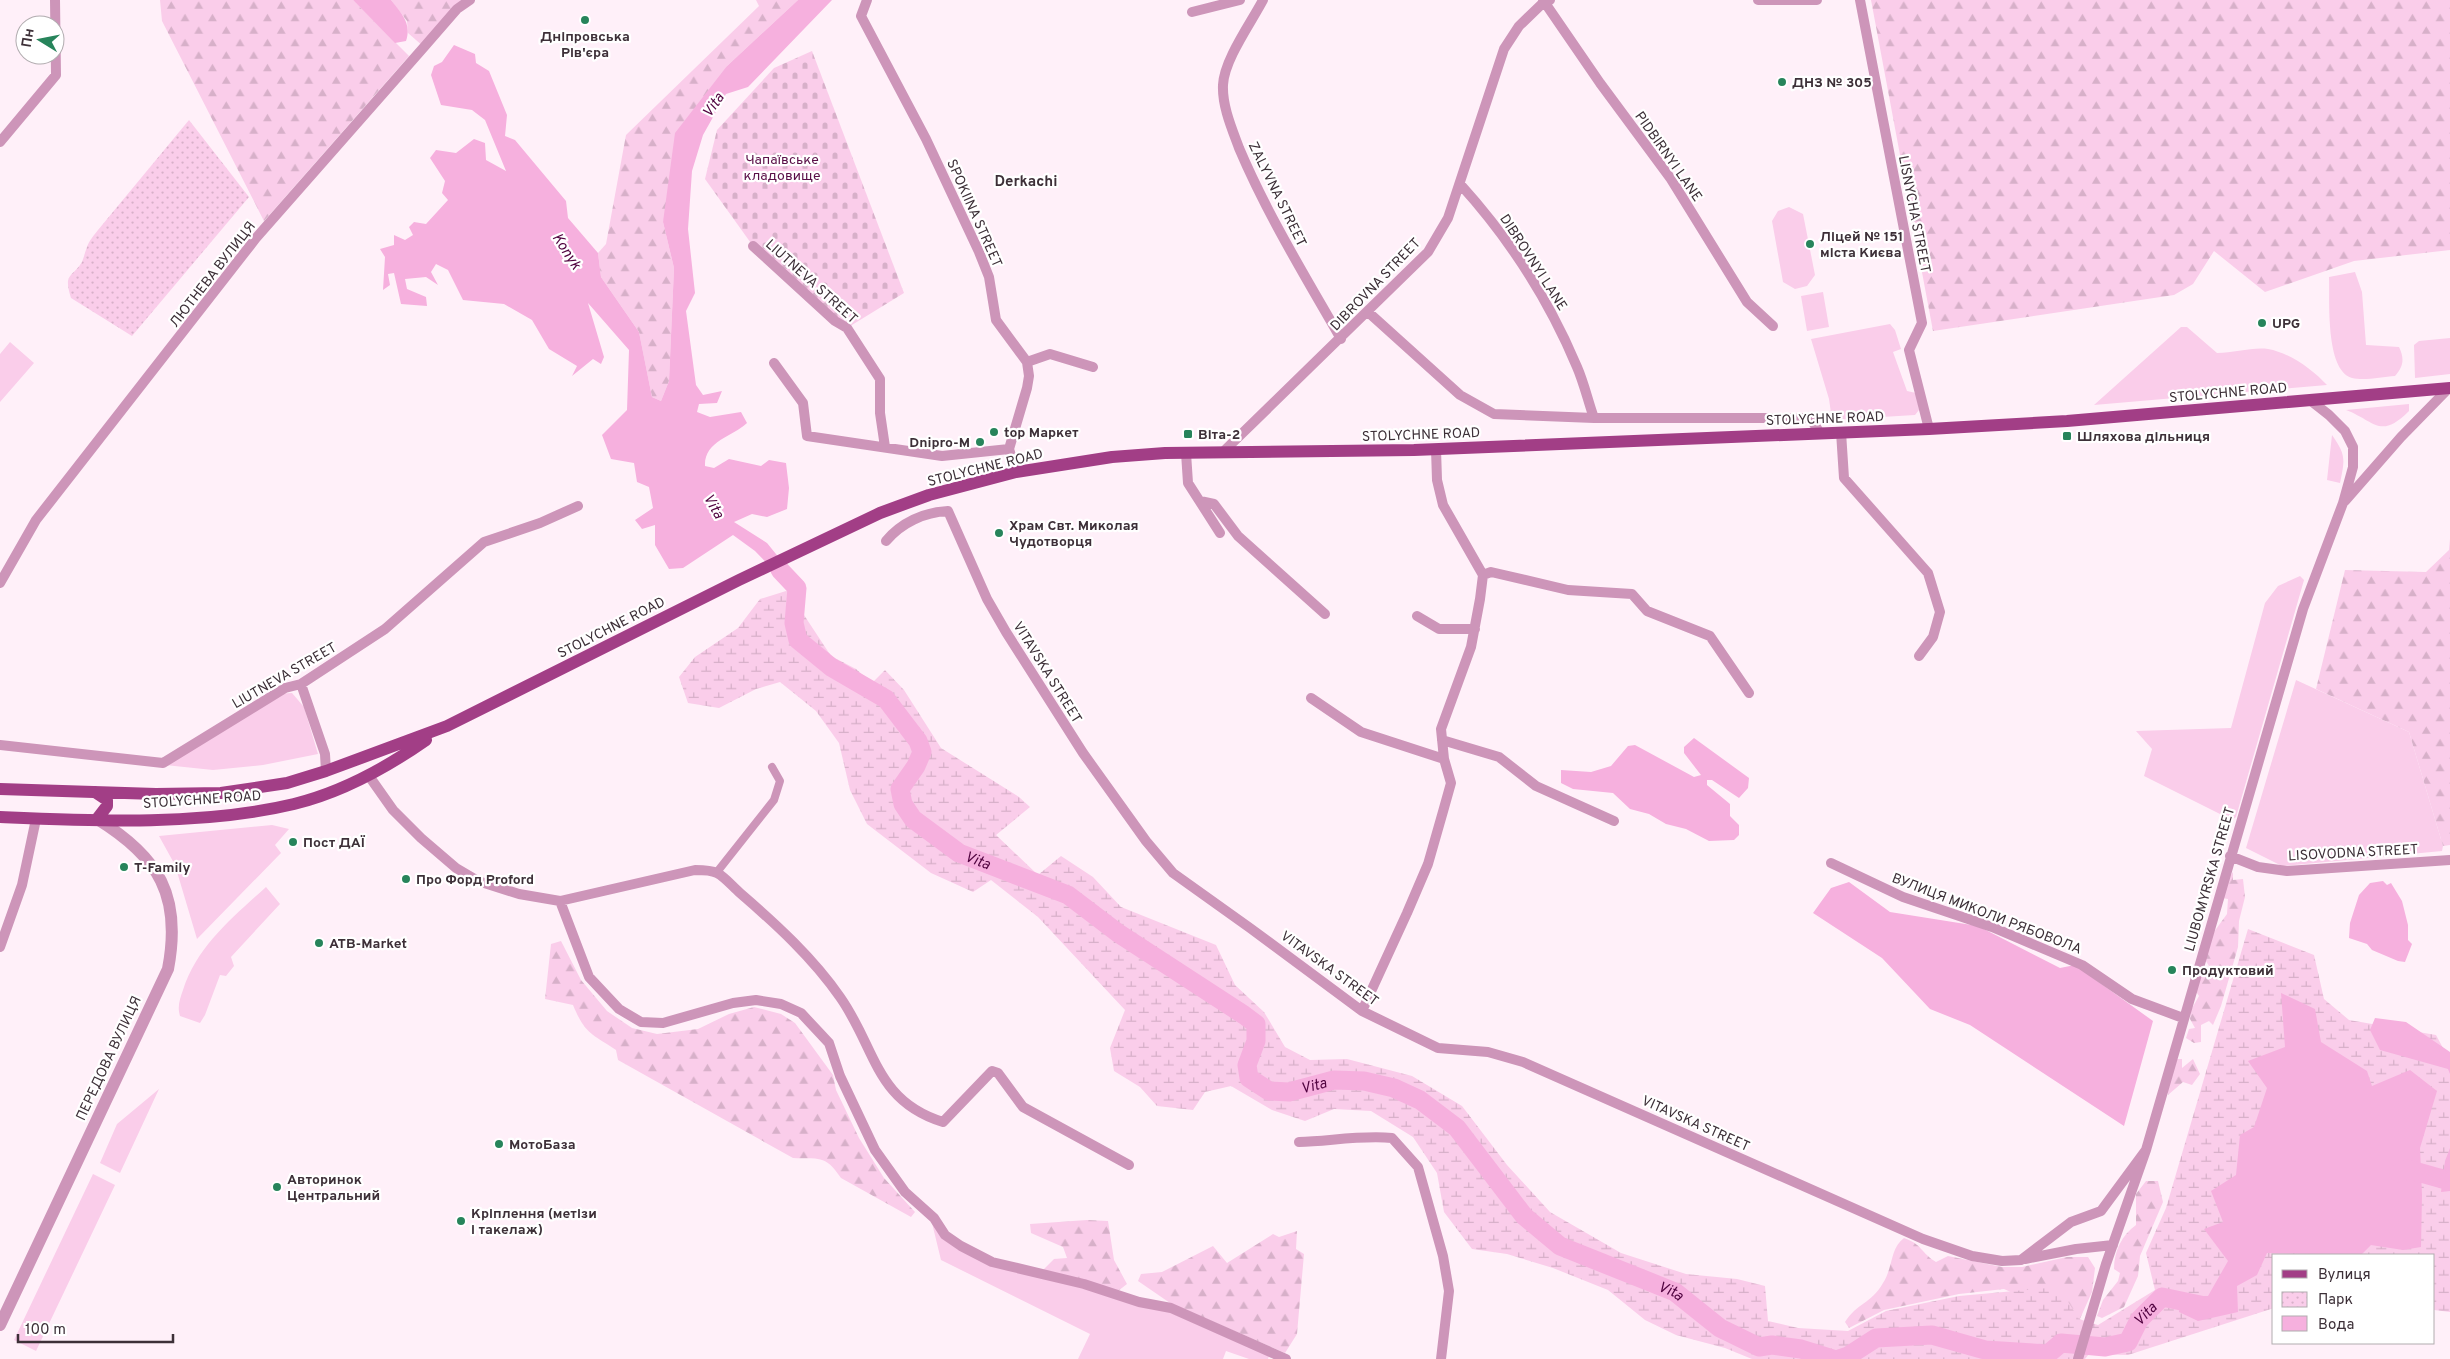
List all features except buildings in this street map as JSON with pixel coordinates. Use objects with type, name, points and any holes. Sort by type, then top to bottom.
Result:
[{"type":"main road","name":"STOLYCHNE ROAD","points":[[0,789],[156,794],[221,793],[287,783],[326,771],[447,726],[818,541],[880,513],[921,498],[1016,472],[1112,458],[1224,451],[1436,449],[1929,429],[2067,421],[2450,388]]},
{"type":"main road","name":"STOLYCHNE ROAD","points":[[0,817],[172,818],[265,810],[295,804],[369,776],[386,767],[447,726]]},
{"type":"main road","points":[[95,791],[107,800],[107,806],[97,819]]},
{"type":"street","points":[[0,142],[56,75],[55,0]]},
{"type":"street","name":"ЛЮТНЕВА ВУЛИЦЯ","points":[[0,583],[36,520],[256,238],[457,9],[470,0]]},
{"type":"street","name":"SPOKIINA STREET","points":[[867,0],[861,16],[926,139],[979,252],[989,277],[996,320],[1026,362]]},
{"type":"street","points":[[1192,12],[1240,0]]},
{"type":"street","name":"ZALYVNA STREET","points":[[1263,0],[1228,66],[1223,84],[1224,98],[1232,130],[1253,181],[1341,338]]},
{"type":"street","points":[[1758,0],[1817,0]]},
{"type":"street","name":"LISNYCHA STREET","points":[[1860,0],[1922,323],[1909,350],[1929,429]]},
{"type":"street","name":"DIBROVNA STREET","points":[[1224,451],[1428,252],[1448,218],[1504,49],[1519,26],[1546,1]]},
{"type":"street","name":"PIDBIRNYI LANE","points":[[1546,1],[1600,83],[1670,179],[1747,302],[1773,326]]},
{"type":"street","name":"DIBROVNYI LANE","points":[[1460,184],[1488,216],[1545,300],[1578,369],[1594,418]]},
{"type":"street","name":"LIUTNEVA STREET","points":[[753,246],[835,321],[848,328],[876,369],[880,379],[880,413],[885,447]]},
{"type":"street","points":[[1368,312],[1460,395],[1494,414],[1594,418],[1810,418],[1820,433]]},
{"type":"street","points":[[1016,472],[1009,449],[1027,388],[1029,376],[1026,362],[1050,354],[1093,368]]},
{"type":"street","points":[[774,363],[803,403],[807,436],[942,456],[1009,449]]},
{"type":"street","name":"LIUBOMYRSKA STREET","points":[[2343,503],[2401,437],[2450,388]]},
{"type":"street","name":"LIUBOMYRSKA STREET","points":[[2078,1359],[2106,1264],[2146,1150],[2303,609],[2343,503],[2352,467],[2353,447],[2345,432],[2329,415],[2310,400]]},
{"type":"street","points":[[1841,432],[1844,478],[1928,573],[1940,612],[1933,637],[1918,656]]},
{"type":"street","points":[[1362,1011],[1408,913],[1428,864],[1451,783],[1444,758],[1441,729],[1472,647],[1483,575],[1443,505],[1437,480],[1436,449]]},
{"type":"street","points":[[1186,453],[1188,483],[1220,533]]},
{"type":"street","points":[[1200,502],[1214,504],[1238,536],[1325,614]]},
{"type":"street","name":"LIUTNEVA STREET","points":[[0,745],[163,762],[285,688],[301,684],[386,629],[484,542],[540,523],[578,506]]},
{"type":"street","name":"VITAVSKA STREET","points":[[886,541],[897,528],[933,511],[948,511],[987,599],[1006,632],[1083,753],[1146,841],[1173,873],[1362,1011],[1438,1048],[1494,1053],[1522,1062],[1938,1245],[1972,1256],[2002,1261],[2021,1260],[2076,1249],[2113,1245]]},
{"type":"street","points":[[1483,575],[1491,572],[1568,590],[1632,594],[1646,611],[1710,636],[1749,693]]},
{"type":"street","points":[[1417,616],[1439,629],[1475,629]]},
{"type":"street","points":[[301,684],[325,754],[326,771]]},
{"type":"street","points":[[1311,698],[1361,732],[1444,758]]},
{"type":"street","points":[[1442,740],[1498,756],[1536,786],[1614,820]]},
{"type":"street","points":[[717,872],[752,831],[774,800],[780,782],[772,767]]},
{"type":"street","points":[[369,776],[393,810],[456,868],[478,881],[519,894],[560,901],[695,870],[717,872],[805,955],[840,998],[874,1058],[880,1073],[896,1096],[924,1116],[943,1122],[992,1071],[998,1073],[1023,1107],[1129,1165]]},
{"type":"street","points":[[0,947],[22,885],[36,818]]},
{"type":"street","name":"ПЕРЕДОВА ВУЛИЦЯ","points":[[0,1325],[168,969],[173,928],[171,908],[154,868],[129,840],[97,819]]},
{"type":"street","name":"LISOVODNA STREET","points":[[2230,856],[2258,867],[2287,871],[2450,860]]},
{"type":"street","name":"ВУЛИЦЯ МИКОЛИ РЯБОВОЛА","points":[[1831,863],[1902,897],[1992,927],[2082,965],[2132,999],[2184,1018]]},
{"type":"street","points":[[560,901],[589,977],[619,1009],[641,1022],[663,1023],[733,1003],[756,1000],[781,1004],[801,1013],[829,1044],[840,1076],[875,1150],[905,1192],[934,1218],[945,1235],[992,1262],[1084,1284],[1116,1295],[1171,1308],[1286,1359]]},
{"type":"street","points":[[1299,1142],[1339,1141],[1373,1136],[1392,1138],[1418,1167],[1443,1256],[1450,1291],[1441,1359]]},
{"type":"street","points":[[2021,1260],[2071,1222],[2101,1211],[2146,1150]]},
{"type":"green space","points":[[160,0],[353,0],[409,56],[264,221],[162,21]]},
{"type":"green space","points":[[391,0],[470,0],[424,47],[408,33],[407,21]]},
{"type":"green space","points":[[756,0],[798,0],[727,66],[663,222],[674,268],[669,381],[661,401],[652,397],[639,332],[601,277],[598,253],[606,244],[626,135],[759,6]]},
{"type":"green space","points":[[1871,0],[2450,0],[2450,250],[2354,261],[2265,292],[2214,251],[2193,284],[2174,295],[1933,331]]},
{"type":"green space","name":"Чапаївське кладовище","points":[[812,51],[904,293],[847,328],[753,246],[705,179],[717,130],[774,68]]},
{"type":"green space","points":[[189,120],[249,197],[132,336],[71,298],[68,280],[82,262],[93,236]]},
{"type":"green space","points":[[1789,207],[1803,214],[1815,275],[1807,286],[1795,289],[1783,282],[1772,221],[1778,211]]},
{"type":"green space","points":[[2355,272],[2362,292],[2366,345],[2399,347],[2402,363],[2395,376],[2367,379],[2352,378],[2343,372],[2337,362],[2331,333],[2329,277]]},
{"type":"green space","points":[[1823,292],[1829,327],[1807,331],[1801,296]]},
{"type":"green space","points":[[1890,324],[1895,330],[1901,349],[1893,352],[1907,391],[1916,393],[1919,410],[1915,415],[1832,420],[1829,399],[1811,339]]},
{"type":"green space","points":[[2181,327],[2187,327],[2217,353],[2268,349],[2284,354],[2315,373],[2327,385],[2094,405]]},
{"type":"green space","points":[[2450,338],[2450,374],[2415,378],[2414,345],[2419,341]]},
{"type":"green space","points":[[10,342],[34,363],[0,402],[0,354]]},
{"type":"green space","points":[[2409,404],[2409,411],[2399,420],[2391,425],[2384,426],[2378,426],[2346,410]]},
{"type":"green space","points":[[2332,435],[2340,448],[2343,458],[2340,483],[2327,480]]},
{"type":"green space","points":[[2450,539],[2450,845],[2443,846],[2409,732],[2316,689],[2345,570],[2426,572],[2449,550]]},
{"type":"green space","points":[[2300,576],[2304,580],[2236,817],[2232,820],[2144,776],[2152,749],[2136,731],[2231,728],[2265,603],[2278,586]]},
{"type":"green space","points":[[802,586],[804,615],[831,656],[856,669],[872,683],[885,670],[904,690],[941,748],[1019,797],[1030,807],[996,835],[1038,875],[1061,856],[1093,877],[1121,907],[1216,945],[1235,985],[1264,1012],[1285,1047],[1310,1060],[1347,1059],[1412,1076],[1462,1106],[1507,1165],[1550,1212],[1621,1253],[1686,1274],[1737,1279],[1765,1286],[1768,1321],[1798,1328],[1848,1331],[1886,1311],[1959,1296],[2059,1287],[2079,1319],[2098,1325],[2155,1290],[2146,1253],[2166,1208],[2248,929],[2314,955],[2324,999],[2349,1020],[2436,1035],[2450,1061],[2450,1312],[2435,1310],[2435,1254],[2272,1254],[2272,1309],[2128,1355],[2089,1354],[2085,1359],[1752,1359],[1725,1348],[1676,1335],[1645,1320],[1608,1290],[1553,1268],[1507,1254],[1472,1249],[1444,1212],[1437,1173],[1413,1137],[1371,1111],[1334,1109],[1305,1121],[1272,1110],[1231,1086],[1205,1092],[1193,1110],[1157,1106],[1140,1087],[1114,1071],[1110,1048],[1125,1010],[1038,917],[991,880],[973,892],[931,873],[867,824],[850,790],[839,743],[816,711],[780,682],[756,689],[719,708],[688,703],[679,677],[695,657],[738,628],[760,599]]},
{"type":"green space","points":[[2296,680],[2409,732],[2443,846],[2442,851],[2282,866],[2246,848]]},
{"type":"green space","points":[[292,693],[304,707],[318,754],[263,765],[213,770],[165,765],[274,694]]},
{"type":"green space","points":[[272,825],[289,829],[275,845],[281,853],[197,939],[175,865],[159,836]]},
{"type":"green space","points":[[2233,872],[2233,880],[2243,879],[2245,897],[2239,921],[2238,947],[2221,1006],[2213,1025],[2209,1021],[2201,1025],[2201,1042],[2194,1043],[2186,1038],[2189,1029],[2195,1028],[2190,1019],[2191,1010],[2199,996],[2195,990],[2200,976],[2209,966],[2204,958],[2211,936],[2227,914],[2228,899],[2222,898],[2227,881]]},
{"type":"green space","points":[[266,887],[280,904],[231,957],[234,966],[226,976],[220,975],[205,1015],[200,1023],[180,1016],[181,996],[189,974],[197,960],[217,933]]},
{"type":"green space","points":[[561,941],[581,980],[607,1011],[632,1028],[657,1034],[698,1029],[729,1014],[754,1007],[781,1014],[795,1023],[833,1075],[836,1090],[859,1138],[884,1178],[915,1212],[911,1217],[841,1178],[825,1161],[820,1159],[793,1158],[618,1060],[616,1050],[586,1028],[573,1005],[545,999],[551,944]]},
{"type":"green space","points":[[2177,1059],[2182,1059],[2182,1068],[2193,1059],[2200,1074],[2192,1085],[2183,1082],[2168,1095],[2168,1086]]},
{"type":"green space","points":[[159,1089],[120,1173],[100,1163],[117,1124]]},
{"type":"green space","points":[[93,1174],[115,1185],[36,1351],[14,1340]]},
{"type":"green space","points":[[2146,1181],[2158,1181],[2163,1202],[2140,1256],[2138,1276],[2124,1307],[2102,1318],[2097,1316],[2103,1300],[2118,1281],[2120,1273],[2114,1269],[2117,1250],[2123,1239],[2136,1225],[2136,1194]]},
{"type":"green space","points":[[1087,1220],[1108,1221],[1114,1260],[1127,1284],[1118,1291],[1043,1270],[1054,1259],[1067,1258],[1063,1247],[1031,1233],[1030,1224]]},
{"type":"green space","points":[[932,1223],[951,1244],[1082,1287],[1169,1312],[1269,1356],[1268,1359],[1249,1359],[1226,1351],[1223,1359],[1078,1359],[1090,1334],[941,1260]]},
{"type":"green space","points":[[1297,1231],[1296,1249],[1304,1254],[1297,1334],[1285,1353],[1170,1303],[1138,1281],[1141,1274],[1162,1272],[1213,1246],[1227,1263],[1273,1234],[1279,1237]]},
{"type":"green space","points":[[1904,1238],[1918,1246],[1936,1262],[1948,1256],[2002,1267],[2022,1267],[2067,1257],[2088,1257],[2095,1268],[2092,1292],[2074,1332],[2024,1298],[2004,1289],[1959,1294],[1884,1310],[1849,1328],[1845,1322],[1854,1311],[1869,1300],[1878,1290],[1889,1271],[1896,1247]]},
{"type":"water","points":[[353,0],[391,0],[407,24],[406,41],[395,43]]},
{"type":"water","name":"Konyk","points":[[798,0],[832,0],[748,87],[726,94],[703,135],[692,171],[688,229],[695,293],[686,311],[696,385],[703,395],[722,391],[717,403],[699,404],[697,412],[710,417],[741,412],[747,423],[714,445],[706,458],[705,466],[714,468],[729,459],[761,466],[769,460],[786,463],[789,488],[787,509],[767,517],[752,514],[734,522],[767,543],[802,586],[791,588],[755,551],[733,535],[683,568],[669,569],[655,545],[655,525],[642,529],[635,520],[653,508],[649,487],[637,482],[634,463],[611,459],[602,435],[627,410],[629,350],[588,303],[604,357],[601,364],[593,359],[572,376],[577,366],[549,349],[532,320],[504,304],[463,300],[448,270],[436,264],[431,272],[438,285],[426,277],[405,279],[407,289],[426,297],[427,306],[401,304],[394,273],[388,274],[390,285],[383,290],[385,257],[380,249],[394,245],[394,235],[405,240],[413,235],[409,227],[414,222],[426,224],[448,200],[442,193],[445,181],[430,158],[436,150],[456,153],[474,139],[485,143],[486,160],[506,171],[485,120],[472,110],[441,105],[431,75],[434,66],[442,62],[454,45],[475,54],[476,63],[489,71],[507,115],[505,136],[515,140],[566,201],[568,218],[598,253],[601,277],[639,332],[652,397],[661,401],[669,381],[674,268],[663,222],[675,133],[727,66]]},
{"type":"water","points":[[1694,738],[1749,778],[1748,788],[1739,798],[1712,780],[1707,780],[1707,785],[1730,804],[1730,816],[1739,825],[1739,835],[1734,840],[1709,841],[1686,829],[1666,824],[1649,814],[1630,809],[1613,793],[1573,789],[1561,783],[1561,770],[1591,772],[1611,766],[1628,746],[1635,745],[1694,777],[1701,775],[1684,753],[1684,747]]},
{"type":"water","points":[[2383,881],[2387,885],[2391,883],[2402,901],[2408,925],[2408,940],[2412,944],[2405,962],[2372,950],[2367,944],[2349,938],[2350,923],[2359,895],[2370,883]]},
{"type":"water","points":[[1849,882],[1890,912],[1978,926],[2060,968],[2075,965],[2153,1021],[2124,1126],[1970,1025],[1930,1009],[1882,958],[1813,913],[1831,888]]},
{"type":"water","points":[[2281,993],[2315,1009],[2321,1042],[2367,1071],[2372,1086],[2410,1070],[2437,1091],[2420,1148],[2422,1195],[2421,1247],[2403,1250],[2371,1245],[2362,1254],[2267,1253],[2257,1275],[2237,1286],[2238,1312],[2198,1321],[2179,1312],[2181,1296],[2208,1296],[2228,1261],[2204,1229],[2223,1222],[2211,1191],[2236,1175],[2240,1135],[2254,1127],[2267,1088],[2248,1061],[2285,1047]]},
{"type":"water","points":[[2375,1018],[2406,1022],[2450,1052],[2450,1074],[2448,1069],[2380,1050],[2370,1030]]},
{"type":"water","points":[[2450,1148],[2450,1191],[2441,1192],[2445,1161]]},
{"type":"waterway","name":"Vita","points":[[780,570],[797,588],[794,623],[798,640],[831,667],[886,699],[918,741],[922,752],[916,766],[900,789],[903,804],[913,819],[959,853],[1068,895],[1118,933],[1256,1024],[1256,1041],[1247,1065],[1249,1078],[1269,1091],[1289,1092],[1334,1080],[1364,1081],[1394,1088],[1420,1100],[1457,1128],[1524,1216],[1560,1246],[1675,1292],[1720,1328],[1759,1347],[1772,1345],[1801,1349],[1833,1359]]},
{"type":"waterway","name":"Vita","points":[[2399,1173],[2407,1169],[2450,1181]]},
{"type":"waterway","name":"Vita","points":[[1839,1359],[1848,1356],[1876,1338],[1932,1335],[1985,1350],[2048,1354],[2061,1343],[2105,1347],[2128,1342],[2139,1320],[2162,1297],[2205,1306]]},
{"type":"place","name":"Дніпровська Рів'єра","points":[[585,20]]},
{"type":"place","name":"ДНЗ № 305","points":[[1782,82]]},
{"type":"place","name":"Ліцей № 151 міста Києва","points":[[1810,244]]},
{"type":"place","name":"UPG","points":[[2262,323]]},
{"type":"place","name":"top Маркет","points":[[994,432]]},
{"type":"place","name":"Віта-2","points":[[1188,434]]},
{"type":"place","name":"Шляхова дільниця","points":[[2067,436]]},
{"type":"place","name":"Dnipro-M","points":[[980,442]]},
{"type":"place","name":"Храм Свт. Миколая Чудотворця","points":[[999,533]]},
{"type":"place","name":"Пост ДАЇ","points":[[293,842]]},
{"type":"place","name":"T-Family","points":[[124,867]]},
{"type":"place","name":"Про Форд Proford","points":[[406,879]]},
{"type":"place","name":"ATB-Market","points":[[319,943]]},
{"type":"place","name":"Продуктовий","points":[[2172,970]]},
{"type":"place","name":"МотоБаза","points":[[499,1144]]},
{"type":"place","name":"Авторинок Центральний","points":[[277,1187]]},
{"type":"place","name":"Кріплення (метізи і такелаж)","points":[[461,1221]]},
{"type":"district","name":"Derkachi","points":[[1026,181]]}]
